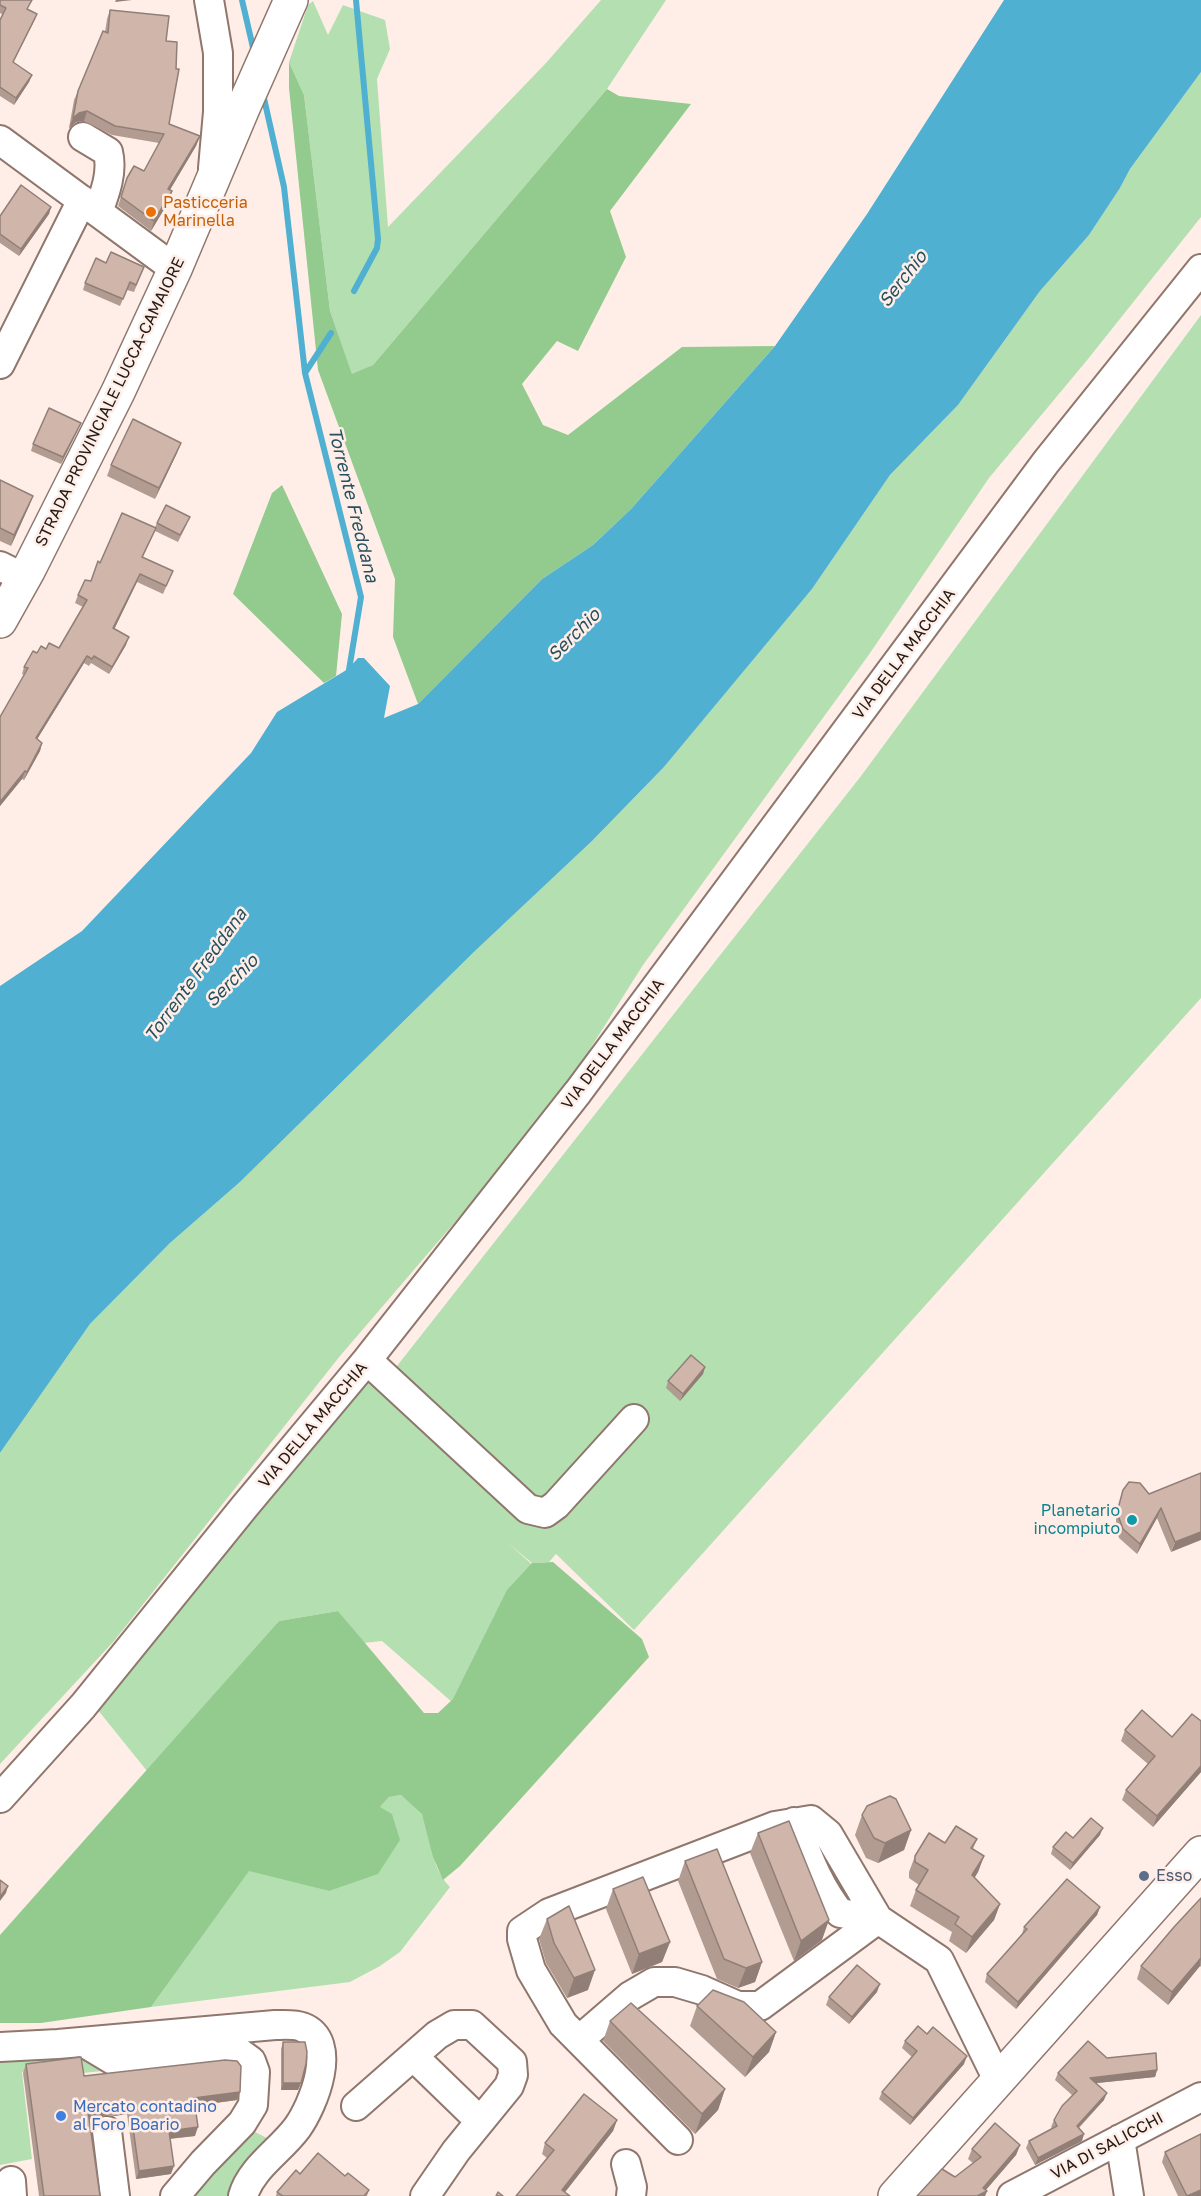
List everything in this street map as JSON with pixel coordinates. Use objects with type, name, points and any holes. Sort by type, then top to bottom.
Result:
[{"type":"main road","name":"STRADA PROVINCIALE LUCCA-CAMAIORE","points":[[0,621],[12,572],[118,392],[211,186],[241,100],[287,5]]},
{"type":"main road","points":[[895,2196],[1201,1853]]},
{"type":"street","points":[[210,0],[220,57],[241,100]]},
{"type":"street","points":[[0,364],[108,178],[110,160],[108,152],[83,137]]},
{"type":"street","points":[[0,140],[175,269]]},
{"type":"street","name":"VIA DELLA MACCHIA","points":[[0,1798],[83,1706],[367,1360],[578,1092],[1046,462],[1201,269]]},
{"type":"street","points":[[367,1360],[528,1509],[545,1513],[556,1505],[634,1419]]},
{"type":"street","points":[[678,2140],[563,2024],[531,1970],[522,1931],[549,1913],[775,1826],[795,1822],[811,1820],[828,1834],[878,1919],[939,1960],[998,2080]]},
{"type":"street","points":[[579,2040],[630,1996],[654,1982],[675,1982],[702,1990],[738,2006],[760,2006],[878,1919]]},
{"type":"street","points":[[0,2046],[83,2042],[275,2025],[303,2027],[318,2039],[322,2060],[312,2102],[297,2128],[247,2184],[243,2196]]},
{"type":"street","points":[[356,2106],[438,2035],[454,2025],[472,2025],[512,2062],[513,2075],[509,2086],[456,2151],[425,2196]]},
{"type":"street","points":[[83,2042],[118,2063],[222,2052],[240,2053],[251,2061],[255,2072],[254,2105],[242,2123],[175,2196]]},
{"type":"street","points":[[413,2056],[480,2121]]},
{"type":"street","name":"VIA DI SALICCHI","points":[[1012,2196],[1200,2098]]},
{"type":"street","points":[[107,2131],[115,2196]]},
{"type":"street","points":[[1120,2139],[1129,2196]]},
{"type":"street","points":[[626,2164],[632,2196]]},
{"type":"green space","points":[[601,0],[666,0],[607,89],[373,365],[352,375],[330,311],[304,95],[289,62],[308,5],[313,1],[328,35],[343,5],[385,20],[390,49],[377,79],[388,227],[546,63]]},
{"type":"green space","points":[[289,62],[304,95],[330,311],[352,374],[373,365],[607,89],[619,96],[691,104],[610,211],[626,257],[578,351],[557,341],[522,384],[543,425],[568,435],[682,347],[775,346],[631,509],[593,545],[542,579],[418,704],[393,637],[395,579],[318,370],[289,88]]},
{"type":"green space","points":[[1201,72],[1201,217],[1088,359],[989,478],[868,656],[643,965],[552,1109],[340,1356],[114,1641],[0,1764],[0,1453],[90,1324],[170,1243],[240,1182],[476,950],[592,841],[664,767],[812,589],[890,475],[958,405],[1040,291],[1089,235],[1130,169]]},
{"type":"green space","points":[[1201,315],[1201,998],[634,1630],[556,1554],[549,1562],[532,1563],[508,1543],[555,1585],[453,1703],[382,1641],[364,1643],[338,1611],[279,1621],[147,1771],[93,1704],[361,1382],[382,1385],[861,776]]},
{"type":"green space","points":[[282,485],[342,614],[336,676],[324,683],[233,594],[272,493]]},
{"type":"green space","points":[[553,1562],[642,1639],[649,1657],[460,1866],[443,1880],[433,1857],[422,1814],[401,1795],[389,1797],[380,1807],[392,1814],[400,1840],[378,1874],[329,1891],[249,1871],[151,2007],[41,2023],[0,2023],[0,1935],[279,1621],[338,1611],[424,1713],[438,1713],[453,1699],[507,1590],[532,1563]]},
{"type":"green space","points":[[401,1795],[423,1815],[438,1869],[450,1887],[400,1952],[350,1982],[151,2007],[249,1870],[329,1891],[380,1807],[389,1797]]},
{"type":"green space","points":[[253,2031],[256,2055],[83,2073],[80,2064],[22,2072],[32,2159],[0,2165],[0,2052]]},
{"type":"green space","points":[[246,2123],[255,2132],[271,2140],[231,2196],[184,2196]]},
{"type":"water","name":"Serchio","points":[[1004,0],[1201,0],[1201,72],[1130,169],[1089,235],[1040,291],[958,405],[890,475],[812,589],[664,767],[592,841],[476,950],[240,1182],[170,1243],[90,1324],[0,1453],[0,986],[82,931],[251,753],[277,712],[348,669],[358,658],[364,658],[390,686],[384,718],[418,704],[542,579],[593,545],[631,509],[775,346],[867,214]]},
{"type":"building","points":[[0,0],[32,0],[27,9],[37,14],[13,62],[32,75],[16,98],[0,87],[0,20],[6,8],[0,5]]},
{"type":"building","points":[[110,10],[169,16],[166,41],[177,42],[176,69],[179,69],[169,124],[200,136],[168,189],[172,191],[154,221],[121,197],[127,178],[134,166],[144,171],[164,134],[115,126],[87,111],[73,118],[78,91],[103,31],[108,33]]},
{"type":"building","points":[[21,185],[51,207],[21,249],[0,234],[0,216]]},
{"type":"building","points":[[111,252],[144,267],[136,285],[130,282],[123,299],[85,283],[96,258],[106,263]]},
{"type":"building","points":[[49,408],[81,423],[63,457],[33,444]]},
{"type":"building","points":[[133,419],[181,443],[159,488],[111,465]]},
{"type":"building","points":[[0,480],[33,496],[14,535],[0,528]]},
{"type":"building","points":[[166,505],[190,517],[180,535],[157,523]]},
{"type":"building","points":[[122,513],[156,528],[142,557],[173,571],[166,586],[140,574],[113,628],[129,637],[112,667],[94,656],[92,659],[87,656],[36,738],[42,743],[27,772],[25,771],[0,802],[0,717],[28,668],[24,667],[33,651],[37,653],[41,646],[46,649],[49,643],[59,648],[87,600],[78,595],[85,580],[91,581],[98,561],[100,563]]},
{"type":"building","points":[[691,1355],[705,1367],[683,1394],[668,1381]]},
{"type":"building","points":[[1201,1473],[1201,1532],[1175,1542],[1161,1508],[1140,1544],[1123,1529],[1119,1518],[1119,1505],[1123,1490],[1129,1482],[1140,1483],[1149,1494]]},
{"type":"building","points":[[1142,1710],[1172,1737],[1192,1714],[1201,1721],[1201,1766],[1157,1816],[1126,1790],[1155,1756],[1125,1730]]},
{"type":"building","points":[[890,1796],[896,1799],[911,1830],[885,1843],[874,1838],[862,1815],[867,1806]]},
{"type":"building","points":[[1091,1818],[1103,1828],[1073,1863],[1053,1847],[1066,1832],[1073,1838]]},
{"type":"building","points":[[789,1821],[829,1920],[801,1941],[758,1833]]},
{"type":"building","points":[[956,1826],[977,1839],[971,1848],[984,1856],[972,1875],[1000,1904],[972,1937],[955,1924],[959,1917],[916,1890],[928,1870],[915,1862],[915,1856],[929,1833],[945,1843]]},
{"type":"building","points":[[717,1849],[762,1962],[746,1968],[724,1959],[685,1861]]},
{"type":"building","points":[[643,1877],[670,1942],[639,1954],[613,1889]]},
{"type":"building","points":[[1067,1879],[1100,1907],[1018,2002],[987,1974],[1027,1929],[1024,1927]]},
{"type":"building","points":[[0,1880],[8,1886],[0,1897]]},
{"type":"building","points":[[1201,1898],[1201,1958],[1172,1992],[1141,1966]]},
{"type":"building","points":[[569,1906],[595,1970],[574,1978],[554,1943],[547,1919]]},
{"type":"building","points":[[857,1965],[880,1984],[852,2017],[829,1997]]},
{"type":"building","points":[[713,1990],[744,2002],[776,2032],[753,2057],[697,2006]]},
{"type":"building","points":[[631,2003],[725,2089],[702,2114],[610,2021]]},
{"type":"building","points":[[918,2026],[927,2034],[933,2027],[967,2056],[913,2118],[882,2092],[917,2051],[905,2041]]},
{"type":"building","points":[[1088,2041],[1107,2058],[1156,2053],[1157,2070],[1090,2078],[1107,2093],[1077,2126],[1084,2134],[1038,2158],[1029,2141],[1057,2126],[1054,2120],[1062,2106],[1077,2091],[1058,2073]]},
{"type":"building","points":[[283,2042],[305,2042],[306,2064],[301,2083],[283,2083]]},
{"type":"building","points":[[81,2057],[84,2076],[225,2060],[237,2061],[241,2066],[240,2092],[194,2098],[198,2127],[169,2131],[174,2166],[139,2171],[130,2106],[117,2108],[109,2106],[88,2111],[100,2196],[44,2196],[26,2064]]},
{"type":"building","points":[[584,2094],[617,2120],[562,2190],[570,2196],[516,2196],[554,2150],[545,2143]]},
{"type":"building","points":[[995,2123],[1020,2145],[983,2188],[987,2191],[977,2196],[917,2196],[942,2169],[955,2177],[981,2157],[972,2149]]},
{"type":"building","points":[[1201,2134],[1201,2190],[1187,2196],[1165,2152]]},
{"type":"building","points":[[318,2153],[345,2176],[348,2173],[369,2190],[364,2196],[283,2196],[277,2192],[296,2170],[300,2174]]},
{"type":"waterway","name":"Torrente Freddana","points":[[242,0],[254,52]]},
{"type":"waterway","points":[[354,291],[377,248],[378,239],[356,0]]},
{"type":"waterway","name":"Torrente Freddana","points":[[263,94],[284,187],[305,373],[361,597],[348,676]]},
{"type":"waterway","points":[[305,373],[331,333]]},
{"type":"place","name":"Pasticceria Marinella","points":[[151,212]]},
{"type":"place","name":"Planetario incompiuto","points":[[1132,1520]]},
{"type":"place","name":"Esso","points":[[1144,1876]]},
{"type":"place","name":"Mercato contadino al Foro Boario","points":[[61,2116]]}]
